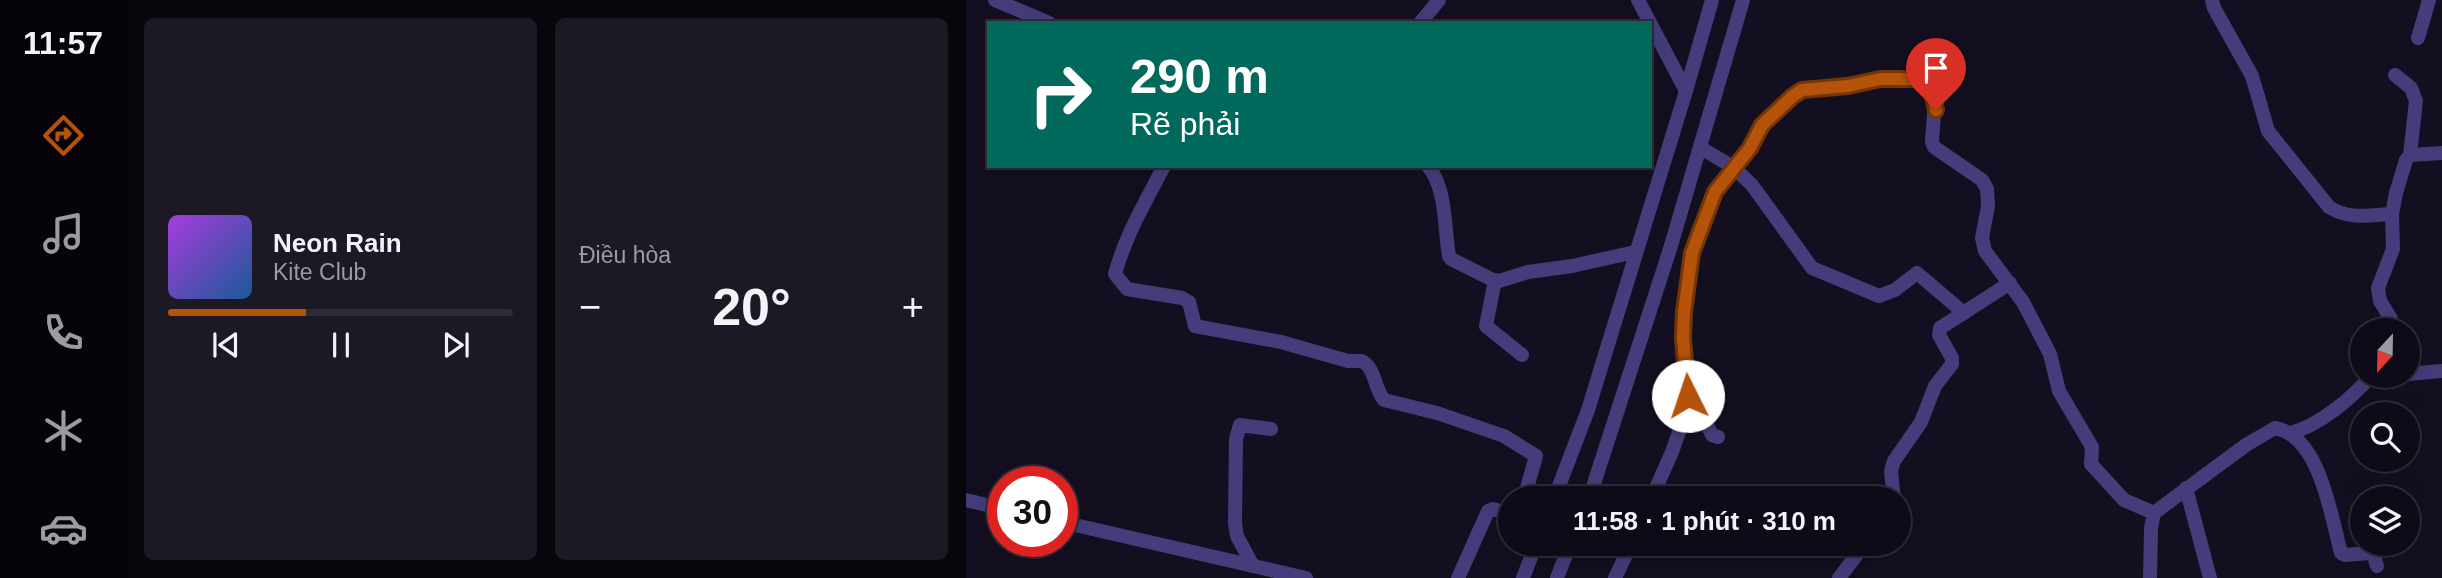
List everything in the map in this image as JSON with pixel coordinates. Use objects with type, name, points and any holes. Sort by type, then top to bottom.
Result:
[{"type":"street","points":[[995,0],[1044,21]]},
{"type":"street","points":[[1422,21],[1439,0]]},
{"type":"street","points":[[1638,0],[1649,21]]},
{"type":"street","points":[[1559,486],[1588,410],[1712,0]]},
{"type":"street","points":[[1593,486],[1701,148],[1744,0]]},
{"type":"street","points":[[2212,0],[2252,76],[2269,131],[2329,207],[2350,216],[2392,214]]},
{"type":"street","points":[[2418,38],[2429,0]]},
{"type":"street","points":[[1652,27],[1686,91]]},
{"type":"street","points":[[2390,318],[2378,295],[2378,288],[2393,250],[2392,214],[2398,184],[2410,155],[2416,101],[2411,88],[2395,75]]},
{"type":"street","points":[[1657,486],[1672,452],[1688,396],[1683,338],[1684,312],[1692,253],[1715,192],[1750,148],[1762,125],[1797,92],[1880,79],[1922,79],[1935,100],[1932,142],[1934,147],[1982,180],[1987,190],[1988,206],[1983,245],[2023,302],[2050,354],[2059,391],[2091,443],[2091,464],[2124,500],[2154,513]]},
{"type":"street","points":[[1701,148],[1733,167],[1766,202],[1812,268],[1879,296],[1895,290],[1917,273],[1964,313]]},
{"type":"street","points":[[2410,155],[2442,153]]},
{"type":"street","points":[[1163,168],[1132,228],[1117,265],[1115,274],[1120,283],[1127,289],[1182,298],[1189,302],[1195,326],[1281,342],[1348,361],[1362,361],[1371,369],[1384,400],[1437,413],[1504,436],[1536,456],[1528,486]]},
{"type":"street","points":[[1429,168],[1437,179],[1440,191],[1449,256],[1495,280],[1510,279],[1528,271],[1572,266],[1635,252]]},
{"type":"street","points":[[1495,280],[1486,326],[1522,355]]},
{"type":"street","points":[[1894,486],[1891,471],[1894,461],[1921,422],[1935,386],[1952,364],[1952,358],[1939,331],[1943,325],[2010,283]]},
{"type":"street","points":[[2420,373],[2442,371]]},
{"type":"street","points":[[2290,433],[2303,430],[2321,419],[2357,388]]},
{"type":"street","points":[[1688,396],[1703,403],[1707,409],[1705,415],[1709,429],[1712,435],[1718,437]]},
{"type":"street","points":[[1253,566],[1237,536],[1235,523],[1236,439],[1240,425],[1271,429]]},
{"type":"street","points":[[2150,578],[2154,513],[2270,429],[2281,429],[2290,433],[2306,448],[2317,470],[2341,553],[2370,553],[2377,566]]},
{"type":"street","points":[[2186,488],[2210,578]]},
{"type":"street","points":[[966,500],[987,505]]},
{"type":"street","points":[[1458,578],[1488,511],[1498,510]]},
{"type":"street","points":[[1078,526],[1306,578]]},
{"type":"street","points":[[1524,578],[1532,556]]},
{"type":"street","points":[[1557,578],[1565,556]]},
{"type":"street","points":[[1615,578],[1625,556]]},
{"type":"street","points":[[1839,578],[1856,556]]},
{"type":"route","points":[[1688,396],[1683,338],[1692,253],[1715,192],[1750,148],[1762,125],[1802,90],[1848,86],[1889,78],[1922,79],[1932,92],[1936,110]]}]
